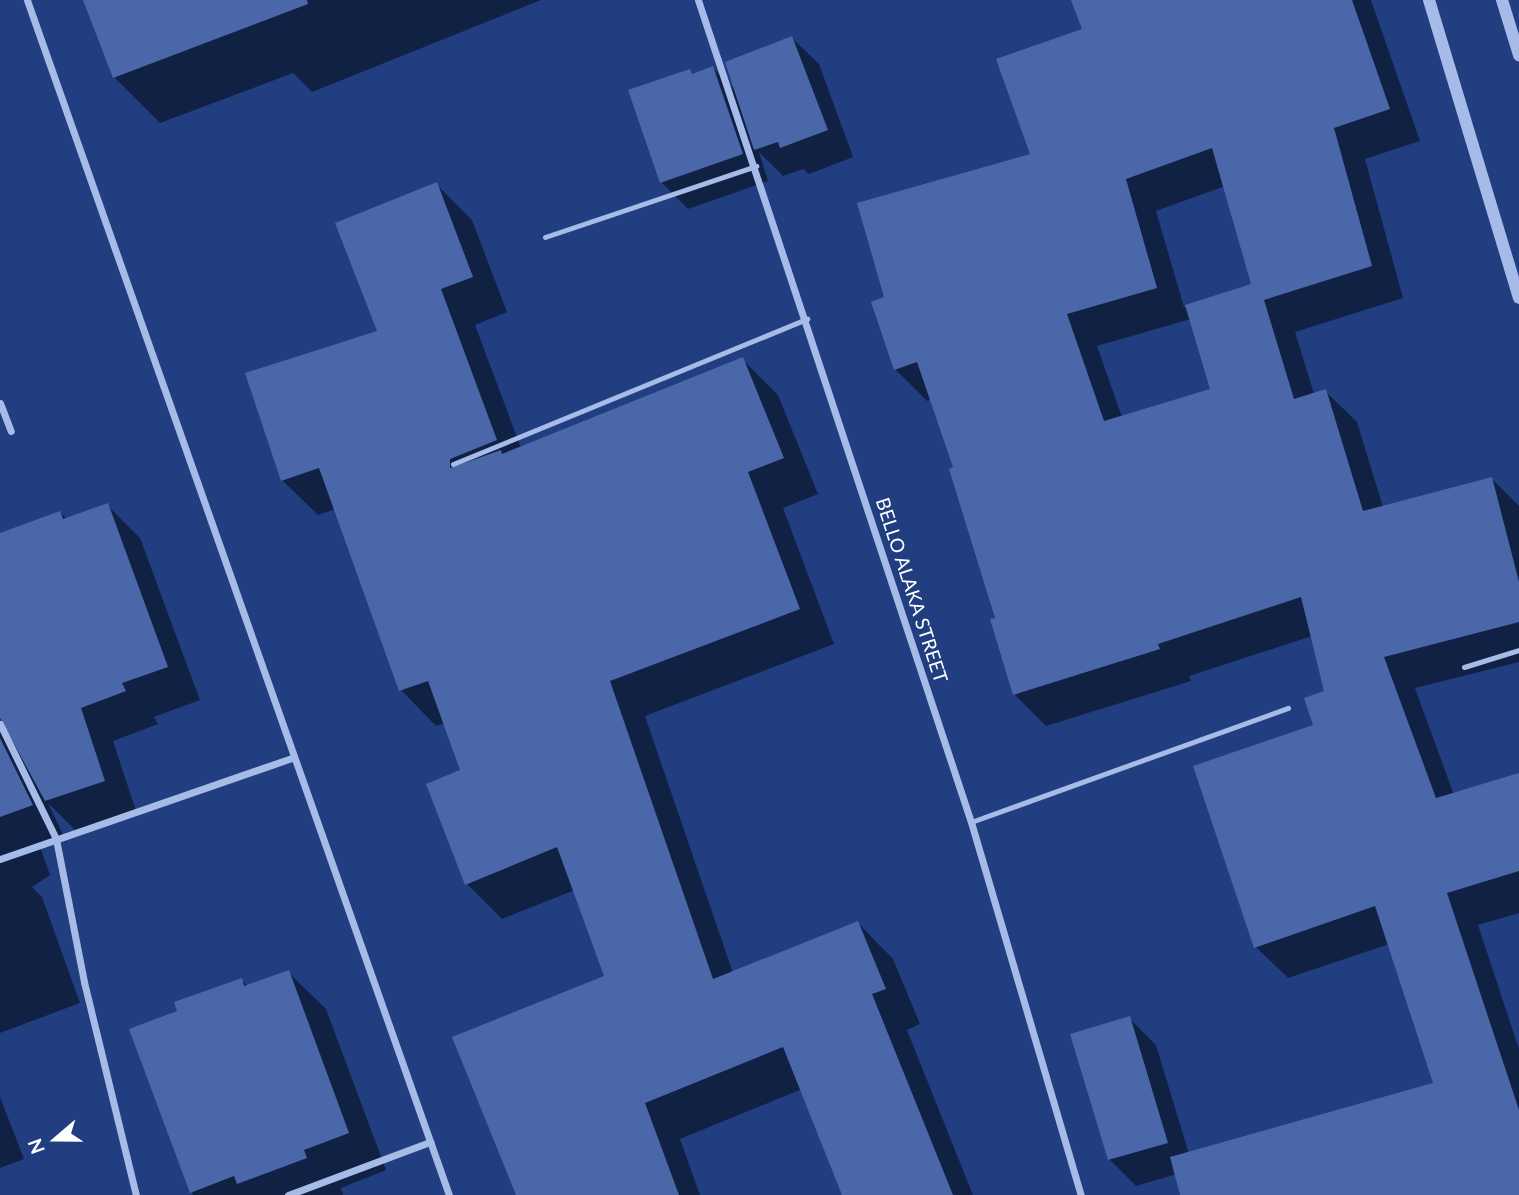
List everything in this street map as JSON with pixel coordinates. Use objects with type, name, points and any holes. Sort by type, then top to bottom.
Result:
[{"type":"street","points":[[27,0],[291,758],[449,1195]]},
{"type":"street","name":"BELLO ALAKA STREET","points":[[698,0],[807,319],[971,822],[1081,1195]]},
{"type":"street","points":[[1429,0],[1519,298]]},
{"type":"street","points":[[1502,0],[1519,55]]},
{"type":"street","points":[[0,402],[11,431]]},
{"type":"street","points":[[0,724],[56,839],[136,1195]]},
{"type":"street","points":[[0,859],[291,758]]},
{"type":"street","points":[[288,1195],[430,1142]]},
{"type":"lane","points":[[545,237],[756,166]]},
{"type":"lane","points":[[453,464],[807,319]]},
{"type":"lane","points":[[1464,667],[1519,650]]},
{"type":"lane","points":[[971,822],[1288,708]]},
{"type":"building","points":[[83,0],[307,0],[308,4],[113,78]]},
{"type":"building","points":[[1071,0],[1352,0],[1390,109],[1334,128],[1372,266],[1264,300],[1294,399],[1326,389],[1363,511],[1492,477],[1519,582],[1519,622],[1384,657],[1436,798],[1519,773],[1519,871],[1447,893],[1519,1110],[1519,1195],[1180,1195],[1170,1157],[1433,1083],[1375,906],[1254,948],[1193,766],[1313,725],[1304,698],[1324,691],[1301,597],[1158,644],[1160,649],[1013,695],[990,619],[995,618],[949,469],[953,467],[917,362],[894,370],[871,302],[884,297],[857,203],[1030,154],[996,59],[1082,29]],"holes":[[[1212,148],[1251,284],[1185,305],[1210,389],[1104,421],[1067,314],[1157,288],[1126,179]]]},
{"type":"building","points":[[792,36],[828,130],[780,148],[778,142],[754,150],[725,62]]},
{"type":"building","points":[[713,66],[743,154],[660,183],[628,90],[690,69],[692,74]]},
{"type":"building","points":[[437,182],[473,277],[441,289],[497,440],[450,459],[450,468],[501,450],[502,454],[743,357],[784,458],[748,472],[800,609],[610,681],[713,979],[858,921],[886,989],[872,994],[953,1195],[842,1195],[783,1047],[645,1103],[679,1195],[516,1195],[452,1037],[604,976],[557,847],[465,885],[426,784],[460,770],[428,681],[399,691],[319,468],[281,481],[245,373],[377,331],[335,223]]},
{"type":"building","points":[[108,503],[168,667],[122,683],[126,691],[81,708],[105,781],[45,801],[0,718],[0,533],[60,511],[63,519]]},
{"type":"building","points":[[0,738],[33,805],[0,817]]},
{"type":"building","points":[[289,970],[349,1133],[304,1150],[307,1158],[237,1184],[234,1176],[190,1193],[129,1029],[177,1011],[174,1002],[242,978],[244,986]]},
{"type":"building","points":[[1130,1016],[1168,1143],[1108,1160],[1070,1034]]}]
